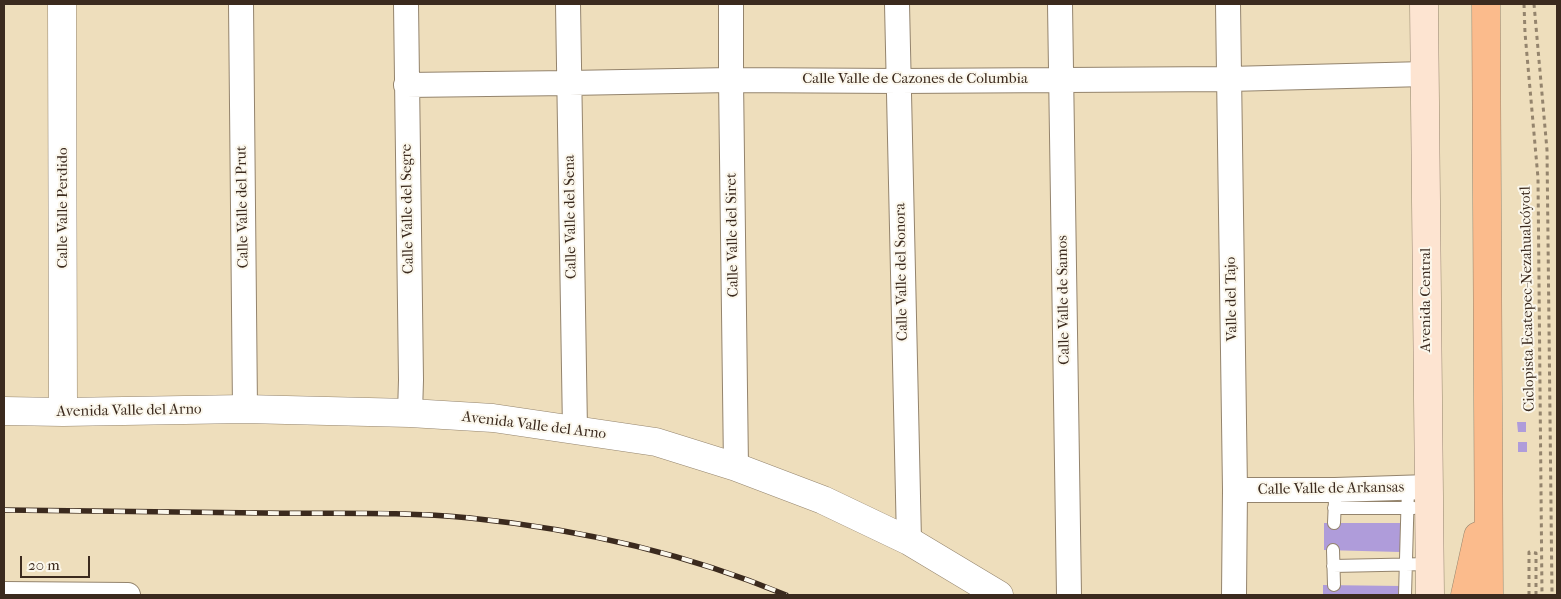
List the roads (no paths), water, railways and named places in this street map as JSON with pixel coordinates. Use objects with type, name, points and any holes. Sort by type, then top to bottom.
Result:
[{"type":"highway","points":[[1486,4],[1489,595]]},
{"type":"highway","points":[[1465,595],[1488,493]]},
{"type":"main road","name":"Avenida Central","points":[[1424,4],[1425,74],[1418,564],[1430,595]]},
{"type":"street","name":"Calle Valle Perdido","points":[[62,4],[64,412]]},
{"type":"street","name":"Calle Valle del Prut","points":[[241,4],[246,409]]},
{"type":"street","name":"Calle Valle del Segre","points":[[406,4],[410,414]]},
{"type":"street","name":"Calle Valle del Sena","points":[[568,4],[575,430]]},
{"type":"street","name":"Calle Valle del Siret","points":[[731,4],[730,80],[736,467]]},
{"type":"street","name":"Calle Valle del Sonora","points":[[897,4],[909,541]]},
{"type":"street","name":"Calle Valle de Samos","points":[[1060,4],[1069,595]]},
{"type":"street","name":"Valle del Tajo","points":[[1228,4],[1234,595]]},
{"type":"street","name":"Calle Valle de Cazones de Columbia","points":[[406,84],[730,80],[1229,79],[1425,74]]},
{"type":"street","name":"Avenida Valle del Arno","points":[[4,411],[246,409],[410,414],[494,418],[656,442],[736,467],[823,500],[909,541],[999,595]]},
{"type":"street","name":"Calle Valle de Arkansas","points":[[1234,490],[1335,499],[1418,498]]},
{"type":"street","points":[[4,594],[128,595]]},
{"type":"lane","points":[[1334,523],[1335,499]]},
{"type":"lane","points":[[1333,550],[1334,585]]},
{"type":"lane","points":[[1334,566],[1418,564],[1405,595]]},
{"type":"railway","points":[[4,510],[392,514],[470,518],[551,529],[631,545],[709,567],[786,595]]}]
